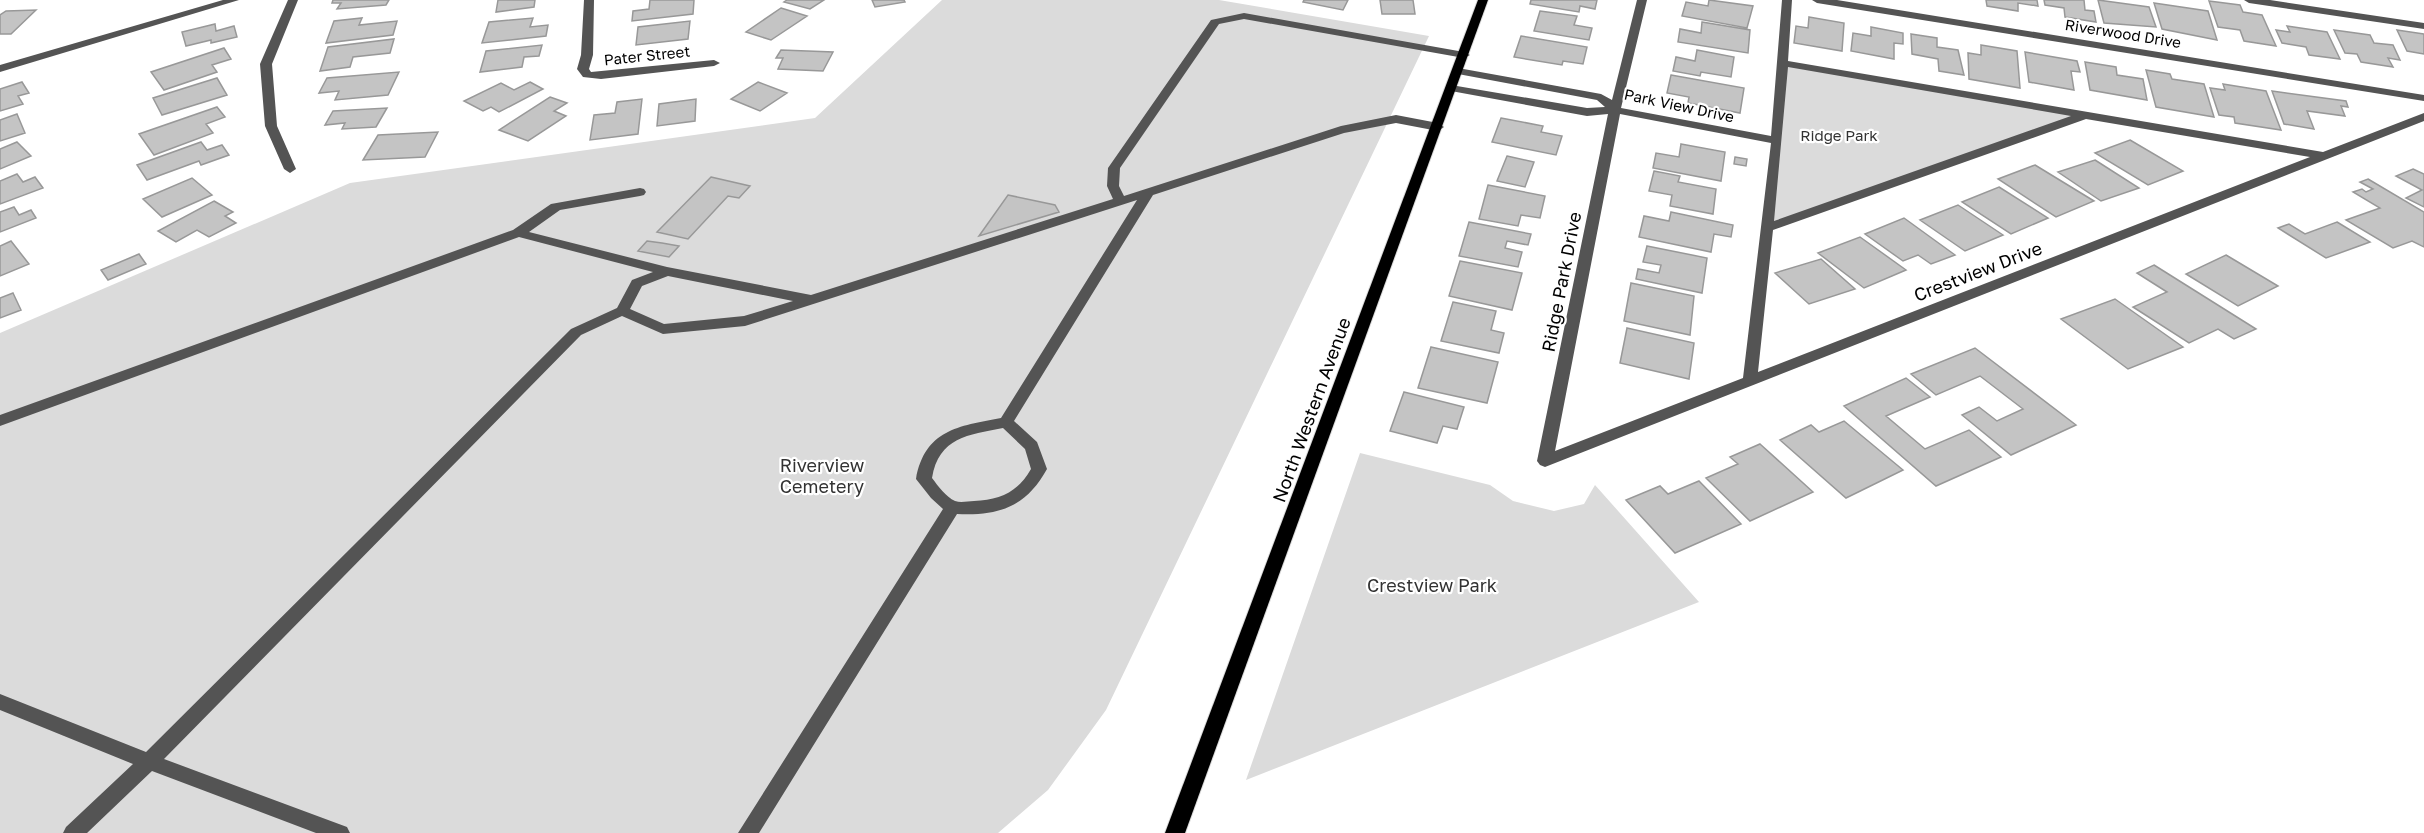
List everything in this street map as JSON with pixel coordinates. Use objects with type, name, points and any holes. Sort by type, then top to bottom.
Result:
[{"type":"main road","name":"North Western Avenue","points":[[1175,833],[1438,127],[1483,0]]},
{"type":"street","points":[[0,69],[234,0]]},
{"type":"street","points":[[290,169],[271,126],[266,64],[293,0]]},
{"type":"street","name":"Pater Street","points":[[589,0],[587,55],[584,69],[587,75],[601,76],[714,63]]},
{"type":"street","name":"Park View Drive","points":[[1642,0],[1615,110],[1777,141]]},
{"type":"street","points":[[1750,381],[1777,141],[1786,0]]},
{"type":"street","name":"Riverwood Drive","points":[[1817,0],[2424,98]]},
{"type":"street","points":[[2249,0],[2424,26]]},
{"type":"street","points":[[1120,201],[1113,186],[1114,168],[1215,22],[1245,16],[1464,55]]},
{"type":"street","points":[[1782,63],[2324,156]]},
{"type":"street","points":[[1458,70],[1601,97],[1615,110]]},
{"type":"street","points":[[1451,88],[1587,112],[1615,110]]},
{"type":"street","name":"Ridge Park Drive","points":[[1545,461],[1615,110]]},
{"type":"street","points":[[1767,228],[2085,115]]},
{"type":"street","name":"Crestview Drive","points":[[1545,461],[2424,117]]},
{"type":"street","points":[[622,310],[663,329],[745,321],[1341,130],[1396,119],[1438,127]]},
{"type":"street","points":[[0,421],[518,233],[556,207],[640,192]]},
{"type":"street","points":[[1006,422],[1032,446],[1039,469],[1031,485],[1018,498],[990,507],[952,508],[936,495],[924,479],[925,466],[932,450],[947,438],[964,431],[1006,422],[1148,192]]},
{"type":"street","points":[[518,233],[667,271],[812,300]]},
{"type":"street","points":[[73,833],[149,762],[576,332],[622,310],[637,283],[667,271]]},
{"type":"street","points":[[748,833],[952,508]]},
{"type":"street","points":[[0,702],[149,762],[340,833]]},
{"type":"green space","name":"Riverview Cemetery","points":[[942,0],[1219,0],[1429,36],[1106,710],[1048,790],[998,833],[0,833],[0,333],[350,183],[815,118]]},
{"type":"green space","name":"Ridge Park","points":[[1782,63],[2085,115],[1767,228]]},
{"type":"green space","name":"Crestview Park","points":[[1360,453],[1490,485],[1513,501],[1554,511],[1584,504],[1595,485],[1699,602],[1246,780]]},
{"type":"building","points":[[333,0],[389,0],[386,5],[337,9],[341,3],[332,3]]},
{"type":"building","points":[[498,0],[535,0],[534,7],[496,12]]},
{"type":"building","points":[[650,0],[694,0],[693,14],[632,21],[633,11],[649,9]]},
{"type":"building","points":[[787,0],[824,0],[810,9],[784,2]]},
{"type":"building","points":[[872,0],[904,0],[905,2],[875,7]]},
{"type":"building","points":[[1304,0],[1348,0],[1343,10],[1303,2]]},
{"type":"building","points":[[1380,0],[1413,0],[1415,14],[1382,14]]},
{"type":"building","points":[[1531,0],[1597,0],[1595,9],[1580,6],[1579,12],[1530,4]]},
{"type":"building","points":[[1709,0],[1753,6],[1747,28],[1682,16],[1686,2],[1708,6]]},
{"type":"building","points":[[1986,0],[2037,0],[2038,6],[2018,3],[2018,11],[1987,6]]},
{"type":"building","points":[[2044,0],[2084,0],[2085,10],[2094,11],[2096,22],[2065,17],[2064,8],[2045,5]]},
{"type":"building","points":[[2098,0],[2149,7],[2156,27],[2104,23]]},
{"type":"building","points":[[2209,1],[2240,5],[2243,12],[2262,15],[2276,46],[2244,41],[2240,30],[2218,27]]},
{"type":"building","points":[[2154,3],[2208,11],[2217,40],[2162,29]]},
{"type":"building","points":[[781,8],[807,16],[771,40],[746,32]]},
{"type":"building","points":[[36,10],[11,34],[0,34],[0,15],[6,11]]},
{"type":"building","points":[[1540,11],[1577,16],[1574,25],[1592,28],[1589,40],[1534,31]]},
{"type":"building","points":[[1809,17],[1844,23],[1842,51],[1794,43],[1796,26],[1808,28]]},
{"type":"building","points":[[362,18],[359,25],[397,21],[393,35],[326,43],[334,21]]},
{"type":"building","points":[[533,18],[530,27],[548,25],[546,36],[482,43],[489,22]]},
{"type":"building","points":[[690,21],[688,39],[636,45],[638,27]]},
{"type":"building","points":[[1702,22],[1750,30],[1748,53],[1678,42],[1680,29],[1701,33]]},
{"type":"building","points":[[215,24],[216,31],[234,26],[237,37],[186,46],[182,32]]},
{"type":"building","points":[[2287,26],[2327,32],[2340,59],[2309,55],[2306,47],[2282,43],[2276,30],[2290,32]]},
{"type":"building","points":[[1871,27],[1903,33],[1903,44],[1894,43],[1894,59],[1851,51],[1853,33],[1871,36]]},
{"type":"building","points":[[2334,30],[2370,35],[2374,43],[2393,45],[2400,60],[2388,58],[2393,67],[2361,62],[2357,54],[2345,53]]},
{"type":"building","points":[[2397,30],[2424,34],[2424,54],[2407,51]]},
{"type":"building","points":[[1911,34],[1937,38],[1937,47],[1958,50],[1964,75],[1939,71],[1938,59],[1912,54]]},
{"type":"building","points":[[1521,36],[1587,47],[1583,64],[1563,61],[1562,65],[1514,57]]},
{"type":"building","points":[[394,39],[390,53],[353,57],[350,67],[320,71],[328,47]]},
{"type":"building","points":[[542,45],[539,56],[524,57],[522,67],[480,72],[486,51]]},
{"type":"building","points":[[1981,45],[2017,51],[2020,88],[1969,79],[1968,53],[1981,55]]},
{"type":"building","points":[[224,48],[231,59],[212,65],[217,72],[164,90],[151,72]]},
{"type":"building","points":[[781,50],[833,52],[823,71],[778,69],[783,58],[776,58]]},
{"type":"building","points":[[1697,50],[1734,57],[1731,77],[1701,72],[1700,76],[1673,71],[1676,57],[1695,61]]},
{"type":"building","points":[[2025,52],[2077,61],[2080,72],[2071,71],[2074,90],[2029,82]]},
{"type":"building","points":[[2085,62],[2116,67],[2117,75],[2143,79],[2147,100],[2090,90]]},
{"type":"building","points":[[2146,70],[2170,74],[2172,79],[2204,84],[2214,117],[2156,107]]},
{"type":"building","points":[[399,72],[388,95],[335,100],[339,91],[319,93],[327,78]]},
{"type":"building","points":[[1671,75],[1744,88],[1740,113],[1688,103],[1689,97],[1667,93]]},
{"type":"building","points":[[217,78],[227,95],[162,115],[153,98]]},
{"type":"building","points":[[22,82],[29,93],[18,96],[23,104],[0,111],[0,89]]},
{"type":"building","points":[[530,82],[543,89],[499,112],[491,107],[483,111],[464,101],[501,83],[514,90]]},
{"type":"building","points":[[758,82],[787,93],[760,111],[731,99]]},
{"type":"building","points":[[2223,84],[2266,91],[2281,130],[2235,123],[2234,117],[2219,115],[2210,88],[2225,90]]},
{"type":"building","points":[[2272,91],[2346,101],[2348,107],[2341,106],[2345,116],[2307,111],[2314,129],[2284,124]]},
{"type":"building","points":[[550,97],[567,103],[554,111],[566,116],[528,141],[499,130]]},
{"type":"building","points":[[642,99],[638,134],[590,140],[594,115],[615,113],[617,102]]},
{"type":"building","points":[[696,99],[695,121],[657,126],[659,104]]},
{"type":"building","points":[[217,107],[225,117],[206,124],[213,133],[154,155],[139,134]]},
{"type":"building","points":[[387,108],[376,127],[342,129],[345,123],[325,125],[333,111]]},
{"type":"building","points":[[17,114],[25,133],[0,141],[0,120]]},
{"type":"building","points":[[1501,118],[1543,126],[1541,132],[1562,136],[1556,155],[1492,142]]},
{"type":"building","points":[[438,132],[425,157],[363,160],[378,135]]},
{"type":"building","points":[[2130,140],[2183,171],[2148,185],[2095,153]]},
{"type":"building","points":[[17,142],[31,156],[0,169],[0,149]]},
{"type":"building","points":[[201,142],[207,150],[222,145],[229,155],[201,165],[199,161],[147,180],[137,165]]},
{"type":"building","points":[[1681,144],[1725,152],[1721,181],[1653,168],[1656,153],[1679,157]]},
{"type":"building","points":[[1507,156],[1534,162],[1525,187],[1497,181]]},
{"type":"building","points":[[1735,157],[1747,159],[1746,166],[1734,164]]},
{"type":"building","points":[[2095,160],[2139,188],[2101,201],[2058,172]]},
{"type":"building","points":[[2035,165],[2094,201],[2056,217],[1998,179]]},
{"type":"building","points":[[2413,169],[2424,174],[2424,207],[2406,198],[2422,190],[2396,176]]},
{"type":"building","points":[[1654,171],[1680,176],[1678,182],[1716,189],[1713,214],[1670,206],[1672,195],[1649,191]]},
{"type":"building","points":[[17,174],[23,182],[35,177],[43,188],[0,204],[0,181]]},
{"type":"building","points":[[711,177],[750,186],[739,198],[728,196],[688,239],[657,232]]},
{"type":"building","points":[[192,178],[212,195],[162,217],[143,199]]},
{"type":"building","points":[[2368,179],[2424,212],[2424,247],[2412,241],[2393,248],[2346,220],[2380,208],[2353,192],[2362,189],[2366,192],[2373,189],[2360,182]]},
{"type":"building","points":[[1488,185],[1545,196],[1540,218],[1521,215],[1518,226],[1479,219]]},
{"type":"building","points":[[1999,187],[2048,218],[2011,234],[1962,202]]},
{"type":"building","points":[[1008,195],[1055,205],[1059,212],[979,236]]},
{"type":"building","points":[[214,201],[233,212],[225,216],[236,223],[209,237],[197,230],[176,242],[158,231]]},
{"type":"building","points":[[1958,205],[2003,235],[1965,251],[1920,220]]},
{"type":"building","points":[[14,207],[19,215],[31,210],[36,218],[0,232],[0,212]]},
{"type":"building","points":[[1671,212],[1733,225],[1731,237],[1714,234],[1711,252],[1639,237],[1644,216],[1669,221]]},
{"type":"building","points":[[1904,218],[1955,255],[1931,264],[1918,255],[1903,261],[1865,234]]},
{"type":"building","points":[[1469,222],[1531,234],[1528,245],[1507,241],[1505,248],[1522,252],[1518,267],[1459,256]]},
{"type":"building","points":[[2337,222],[2370,242],[2326,258],[2278,228],[2289,224],[2305,234]]},
{"type":"building","points":[[1860,237],[1906,270],[1864,288],[1818,253]]},
{"type":"building","points":[[11,241],[29,264],[0,276],[0,246]]},
{"type":"building","points":[[647,241],[679,246],[669,257],[638,251]]},
{"type":"building","points":[[1647,246],[1707,258],[1702,293],[1636,279],[1638,269],[1659,273],[1661,265],[1643,262]]},
{"type":"building","points":[[139,254],[146,264],[108,280],[101,270]]},
{"type":"building","points":[[2226,255],[2278,286],[2238,306],[2186,274]]},
{"type":"building","points":[[1821,259],[1855,289],[1809,304],[1775,273]]},
{"type":"building","points":[[1460,261],[1522,273],[1512,310],[1449,296]]},
{"type":"building","points":[[2154,265],[2256,329],[2234,339],[2218,329],[2189,343],[2133,307],[2167,292],[2137,273]]},
{"type":"building","points":[[1631,283],[1694,296],[1690,335],[1624,321]]},
{"type":"building","points":[[13,293],[21,310],[0,318],[0,298]]},
{"type":"building","points":[[2115,299],[2183,347],[2128,369],[2061,319]]},
{"type":"building","points":[[1453,302],[1496,311],[1491,330],[1504,333],[1499,353],[1441,341]]},
{"type":"building","points":[[1627,328],[1694,343],[1689,379],[1620,363]]},
{"type":"building","points":[[1431,347],[1498,362],[1487,403],[1418,388]]},
{"type":"building","points":[[1975,348],[2076,425],[2011,455],[1962,415],[1979,407],[1997,421],[2023,409],[1980,376],[1936,395],[1911,374]]},
{"type":"building","points":[[1906,378],[1930,397],[1886,416],[1925,449],[1969,430],[2001,457],[1936,486],[1844,406]]},
{"type":"building","points":[[1404,392],[1464,407],[1457,429],[1443,426],[1437,443],[1390,431]]},
{"type":"building","points":[[1844,421],[1903,470],[1846,498],[1780,440],[1811,425],[1819,432]]},
{"type":"building","points":[[1760,444],[1813,492],[1750,521],[1706,478],[1738,464],[1730,457]]},
{"type":"building","points":[[1699,481],[1741,524],[1675,553],[1626,500],[1660,486],[1668,494]]}]
